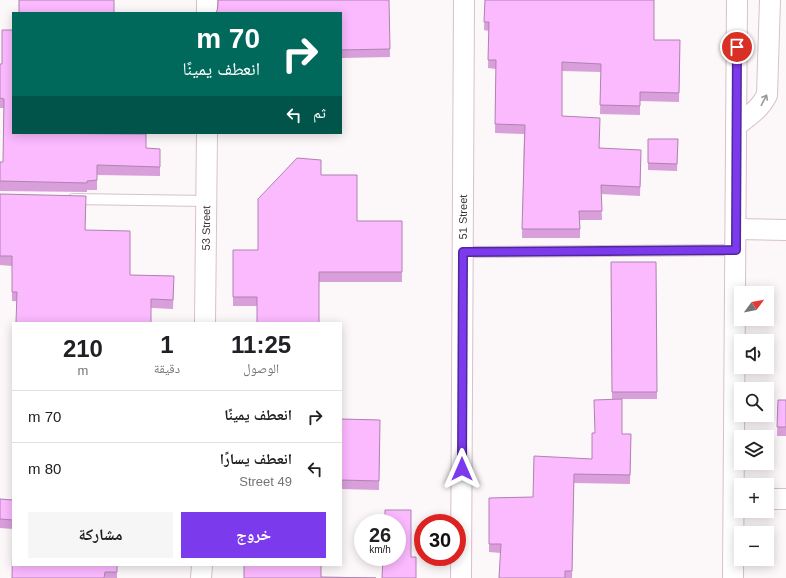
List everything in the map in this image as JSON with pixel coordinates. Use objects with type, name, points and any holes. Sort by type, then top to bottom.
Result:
[{"type":"street","points":[[207,0],[207,12]]},
{"type":"street","name":"51 Street","points":[[461,578],[464,0]]},
{"type":"street","points":[[737,0],[737,478]]},
{"type":"street","points":[[736,126],[757,110],[767,95],[770,0]]},
{"type":"street","name":"53 Street","points":[[205,322],[207,134]]},
{"type":"street","points":[[736,230],[786,230]]},
{"type":"street","points":[[774,499],[786,499]]},
{"type":"street","points":[[733,578],[736,518]]},
{"type":"street","points":[[202,566],[202,578]]},
{"type":"lane","points":[[64,198],[207,201]]},
{"type":"lane","points":[[463,252],[736,250]]},
{"type":"building","points":[[19,0],[114,0],[114,12],[19,12]]},
{"type":"building","points":[[218,0],[389,0],[390,49],[342,50],[342,12],[216,12]]},
{"type":"building","points":[[485,0],[654,0],[654,40],[680,40],[679,93],[640,92],[640,106],[600,105],[601,64],[562,62],[562,116],[600,118],[599,148],[641,150],[640,187],[601,185],[602,211],[579,211],[580,229],[522,229],[525,125],[495,124],[496,60],[488,60],[489,22],[484,22]]},
{"type":"building","points":[[2,30],[12,30],[12,134],[146,134],[146,148],[160,149],[160,167],[97,165],[97,180],[87,181],[87,183],[0,181],[0,162],[3,162],[4,99],[0,98],[0,64],[2,64]]},
{"type":"building","points":[[648,139],[678,139],[677,164],[648,163]]},
{"type":"building","points":[[297,158],[321,160],[321,175],[357,175],[357,221],[402,221],[402,272],[319,272],[319,322],[257,322],[257,297],[233,297],[233,250],[258,250],[258,199]]},
{"type":"building","points":[[0,194],[86,196],[85,230],[130,231],[130,275],[174,276],[173,300],[151,299],[151,322],[16,322],[17,292],[12,292],[12,256],[0,256]]},
{"type":"building","points":[[611,262],[656,262],[657,392],[612,392]]},
{"type":"building","points":[[622,399],[622,434],[631,434],[630,475],[574,474],[572,571],[565,571],[565,578],[499,578],[501,544],[489,544],[489,498],[533,497],[534,456],[592,459],[592,433],[595,433],[594,400]]},
{"type":"building","points":[[778,400],[786,400],[786,427],[777,427]]},
{"type":"building","points":[[342,419],[380,420],[379,481],[342,480]]},
{"type":"building","points":[[0,499],[12,500],[12,520],[0,519]]},
{"type":"building","points":[[385,510],[411,510],[411,557],[414,557],[416,578],[382,578],[383,566],[406,566],[406,514],[385,514]]},
{"type":"building","points":[[12,566],[117,566],[117,572],[105,572],[104,578],[12,578]]},
{"type":"building","points":[[244,566],[321,566],[321,577],[376,578],[244,578]]},
{"type":"route","points":[[462,469],[463,252],[736,250],[737,47]]}]
